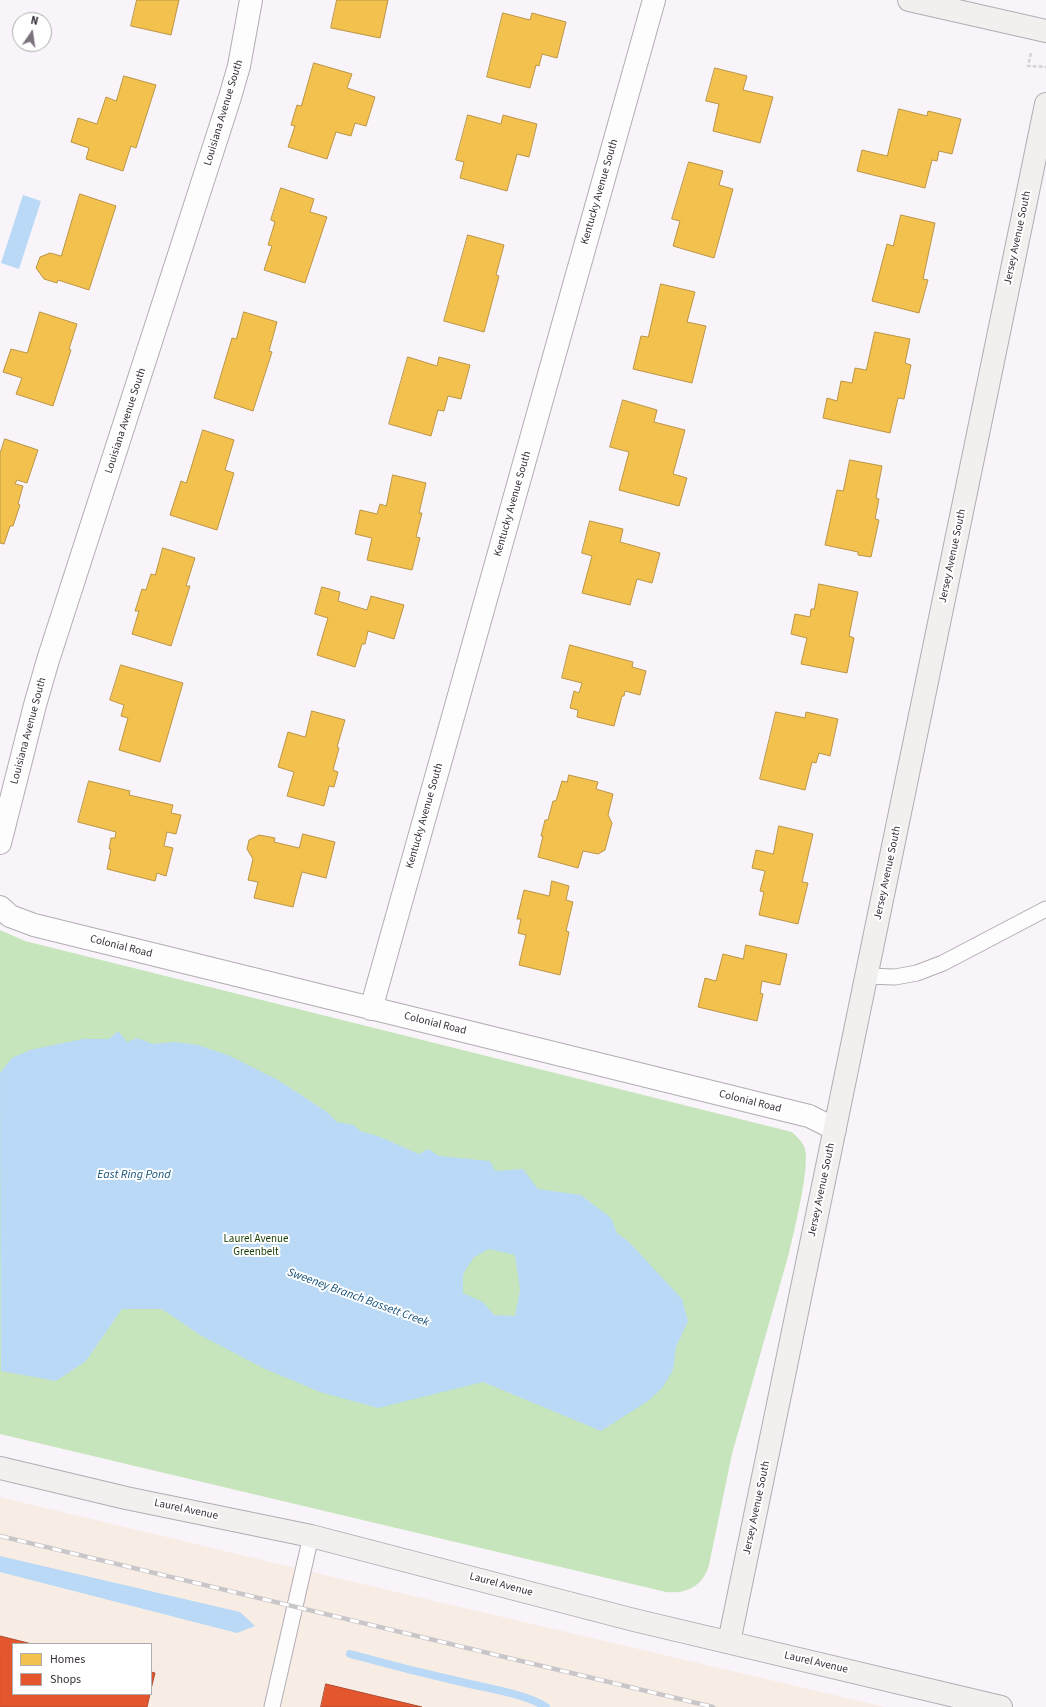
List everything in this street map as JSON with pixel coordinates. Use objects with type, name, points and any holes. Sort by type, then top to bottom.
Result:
[{"type":"street","name":"Louisiana Avenue South","points":[[0,843],[48,660],[239,66],[251,0]]},
{"type":"street","name":"Kentucky Avenue South","points":[[371,1008],[654,0]]},
{"type":"street","points":[[909,0],[1046,31]]},
{"type":"street","name":"Jersey Avenue South","points":[[729,1642],[1046,104]]},
{"type":"street","name":"Colonial Road","points":[[0,908],[10,916],[34,925],[809,1116],[835,1129]]},
{"type":"street","name":"Laurel Avenue","points":[[0,1468],[126,1498],[312,1536],[634,1620],[1001,1707]]},
{"type":"lane","points":[[866,976],[895,977],[918,973],[943,963],[1046,908]]},
{"type":"lane","points":[[272,1707],[312,1536]]},
{"type":"shaded area","points":[[0,1497],[337,1578],[885,1707],[0,1707]]},
{"type":"green space","name":"Laurel Avenue Greenbelt","points":[[0,930],[25,941],[792,1132],[803,1144],[806,1158],[798,1215],[789,1253],[732,1454],[709,1565],[703,1578],[687,1590],[681,1592],[666,1592],[0,1434]]},
{"type":"water","points":[[23,195],[41,201],[19,269],[1,263]]},
{"type":"water","name":"East Ring Pond","points":[[118,1031],[127,1042],[137,1038],[153,1044],[175,1042],[198,1045],[230,1056],[278,1080],[327,1112],[337,1122],[354,1125],[360,1131],[378,1136],[419,1154],[428,1149],[439,1156],[490,1161],[495,1171],[523,1169],[538,1189],[581,1195],[611,1218],[617,1233],[629,1242],[682,1299],[688,1321],[676,1347],[673,1370],[663,1387],[648,1401],[601,1431],[483,1382],[378,1408],[320,1392],[263,1368],[200,1335],[162,1309],[122,1309],[86,1361],[56,1381],[1,1371],[0,1073],[12,1058],[30,1050],[83,1039],[109,1039]],"holes":[[[489,1249],[515,1255],[520,1290],[515,1316],[494,1315],[483,1302],[463,1293],[463,1274],[474,1257]]]},
{"type":"water","points":[[0,1556],[240,1612],[255,1626],[237,1633],[0,1572]]},
{"type":"building: Homes","points":[[137,0],[179,0],[171,35],[131,26]]},
{"type":"building: Homes","points":[[337,0],[388,0],[380,38],[331,28]]},
{"type":"building: Homes","points":[[503,13],[530,20],[532,13],[566,22],[557,58],[542,54],[539,66],[536,65],[530,88],[487,77]]},
{"type":"building: Homes","points":[[314,63],[352,74],[347,88],[375,97],[366,126],[355,123],[351,136],[336,132],[327,159],[288,147],[295,126],[291,125],[297,105],[301,106]]},
{"type":"building: Homes","points":[[715,68],[747,76],[743,90],[773,97],[760,143],[713,131],[719,104],[706,101]]},
{"type":"building: Homes","points":[[124,76],[156,85],[136,148],[131,146],[123,171],[86,159],[89,148],[71,142],[78,118],[97,124],[106,97],[116,101]]},
{"type":"building: Homes","points":[[899,109],[927,116],[928,111],[961,119],[952,154],[939,151],[937,161],[932,160],[925,188],[857,171],[862,150],[887,156]]},
{"type":"building: Homes","points":[[468,115],[501,124],[503,115],[537,124],[529,157],[517,154],[507,191],[460,178],[464,162],[456,160]]},
{"type":"building: Homes","points":[[689,162],[723,171],[719,185],[733,189],[714,258],[673,246],[680,221],[672,219]]},
{"type":"building: Homes","points":[[281,188],[314,199],[310,212],[327,217],[305,283],[264,270],[272,246],[268,245],[275,222],[271,220]]},
{"type":"building: Homes","points":[[80,194],[116,206],[89,290],[58,280],[57,283],[44,279],[36,268],[40,257],[50,253],[61,256]]},
{"type":"building: Homes","points":[[901,215],[935,223],[923,279],[928,280],[919,313],[872,301],[887,244],[893,246]]},
{"type":"building: Homes","points":[[468,235],[504,245],[496,275],[499,276],[484,332],[444,321]]},
{"type":"building: Homes","points":[[661,284],[695,292],[687,322],[706,326],[692,383],[633,369],[641,336],[648,337]]},
{"type":"building: Homes","points":[[40,312],[77,324],[69,349],[71,350],[53,406],[16,394],[22,378],[3,372],[11,349],[27,353]]},
{"type":"building: Homes","points":[[244,312],[277,322],[269,351],[272,352],[253,411],[214,398],[232,338],[236,339]]},
{"type":"building: Homes","points":[[875,332],[910,339],[905,363],[911,365],[904,399],[898,398],[890,433],[823,418],[827,398],[837,401],[841,381],[852,383],[855,368],[866,370]]},
{"type":"building: Homes","points":[[408,357],[437,366],[439,357],[470,365],[461,399],[448,396],[444,411],[438,410],[431,436],[389,424]]},
{"type":"building: Homes","points":[[623,400],[657,410],[654,422],[685,430],[673,474],[687,478],[679,506],[619,490],[629,452],[610,447]]},
{"type":"building: Homes","points":[[203,430],[234,440],[225,470],[234,473],[217,530],[170,515],[181,481],[186,483]]},
{"type":"building: Homes","points":[[5,439],[38,450],[27,483],[17,480],[15,484],[23,486],[18,504],[20,505],[13,526],[10,526],[4,544],[0,543],[0,454]]},
{"type":"building: Homes","points":[[850,460],[882,466],[876,498],[879,499],[875,519],[879,520],[871,557],[858,555],[858,552],[825,545],[837,490],[843,491]]},
{"type":"building: Homes","points":[[393,475],[426,483],[419,513],[422,513],[416,537],[420,538],[412,570],[367,560],[372,538],[355,534],[360,510],[377,514],[380,504],[386,506]]},
{"type":"building: Homes","points":[[590,521],[623,529],[620,542],[660,553],[652,583],[637,579],[630,605],[582,593],[592,556],[582,553]]},
{"type":"building: Homes","points":[[163,548],[195,558],[186,586],[190,586],[171,646],[132,634],[139,611],[135,611],[142,589],[146,590],[151,574],[155,575]]},
{"type":"building: Homes","points":[[819,584],[858,592],[849,636],[854,638],[847,673],[801,664],[807,638],[791,634],[795,614],[810,617],[811,609],[814,609]]},
{"type":"building: Homes","points":[[322,587],[340,592],[338,601],[367,610],[371,596],[404,605],[394,639],[368,631],[365,644],[362,644],[355,667],[317,655],[328,618],[315,614]]},
{"type":"building: Homes","points":[[570,645],[633,662],[632,667],[646,671],[640,695],[625,691],[624,696],[622,696],[614,726],[577,717],[578,710],[570,708],[574,691],[579,693],[582,683],[562,678]]},
{"type":"building: Homes","points":[[121,665],[183,683],[160,762],[119,750],[128,718],[121,716],[124,705],[110,700]]},
{"type":"building: Homes","points":[[312,711],[345,720],[337,747],[339,748],[333,770],[338,772],[334,787],[329,786],[324,806],[287,796],[294,772],[278,767],[288,732],[305,737]]},
{"type":"building: Homes","points":[[776,712],[805,718],[806,712],[838,719],[830,756],[819,753],[816,763],[812,762],[805,790],[760,779]]},
{"type":"building: Homes","points":[[569,775],[598,782],[596,789],[613,794],[608,815],[612,823],[605,850],[598,854],[583,851],[578,868],[538,857],[545,820],[548,820],[553,801],[556,801],[562,781],[567,782]]},
{"type":"building: Homes","points":[[89,781],[130,791],[129,795],[173,805],[171,813],[181,815],[176,834],[167,832],[164,846],[173,848],[166,876],[157,873],[155,881],[107,869],[111,849],[109,849],[111,838],[115,838],[116,832],[78,822]]},
{"type":"building: Homes","points":[[779,826],[813,834],[802,882],[808,883],[798,924],[759,915],[764,892],[760,891],[765,871],[752,868],[756,850],[773,854]]},
{"type":"building: Homes","points":[[303,834],[335,842],[326,878],[302,872],[293,907],[254,898],[258,882],[248,880],[253,859],[247,849],[249,840],[259,835],[275,838],[274,842],[299,848]]},
{"type":"building: Homes","points":[[552,881],[569,886],[566,900],[573,902],[566,931],[569,932],[560,975],[519,965],[526,935],[518,933],[521,919],[517,919],[524,890],[549,896]]},
{"type":"building: Homes","points":[[746,945],[787,954],[780,985],[762,981],[760,993],[763,994],[757,1021],[698,1007],[705,978],[716,981],[723,954],[743,959]]},
{"type":"building: Shops","points":[[0,1636],[28,1643],[12,1643],[12,1695],[150,1695],[147,1707],[0,1707]]},
{"type":"building: Shops","points":[[152,1672],[155,1673],[152,1685]]},
{"type":"building: Shops","points":[[326,1684],[422,1707],[321,1707]]},
{"type":"waterway","points":[[350,1654],[510,1693],[530,1699],[546,1707]]},
{"type":"railway","points":[[0,1536],[713,1707]]},
{"type":"water label","name":"Sweeney Branch Bassett Creek","points":[[358,1298]]}]
